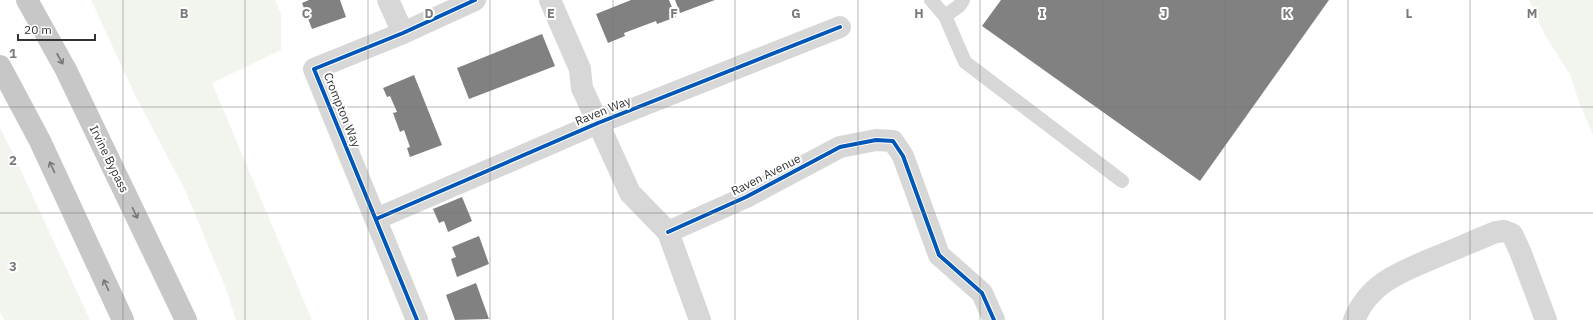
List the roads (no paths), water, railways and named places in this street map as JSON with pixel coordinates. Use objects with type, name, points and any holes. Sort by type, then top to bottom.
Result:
[{"type":"highway","name":"Irvine Bypass","points":[[27,0],[66,70],[186,320]]},
{"type":"highway","points":[[0,66],[40,141],[123,320]]},
{"type":"street","points":[[388,0],[403,33]]},
{"type":"street","name":"Crompton Way","points":[[417,320],[314,69],[403,33],[475,0]]},
{"type":"street","name":"Raven Way","points":[[550,0],[580,69],[582,88],[630,193],[668,232],[700,320]]},
{"type":"street","name":"Raven Way","points":[[376,219],[598,123],[840,27]]},
{"type":"street","name":"Raven Avenue","points":[[668,232],[746,197],[840,148],[876,140],[893,142],[902,156],[939,255],[982,293],[994,320]]},
{"type":"street","points":[[1354,320],[1373,291],[1395,274],[1496,232],[1504,231],[1512,234],[1546,320]]},
{"type":"lane","points":[[931,0],[945,16],[965,62],[1122,181]]},
{"type":"lane","points":[[945,16],[959,6],[963,0]]}]
